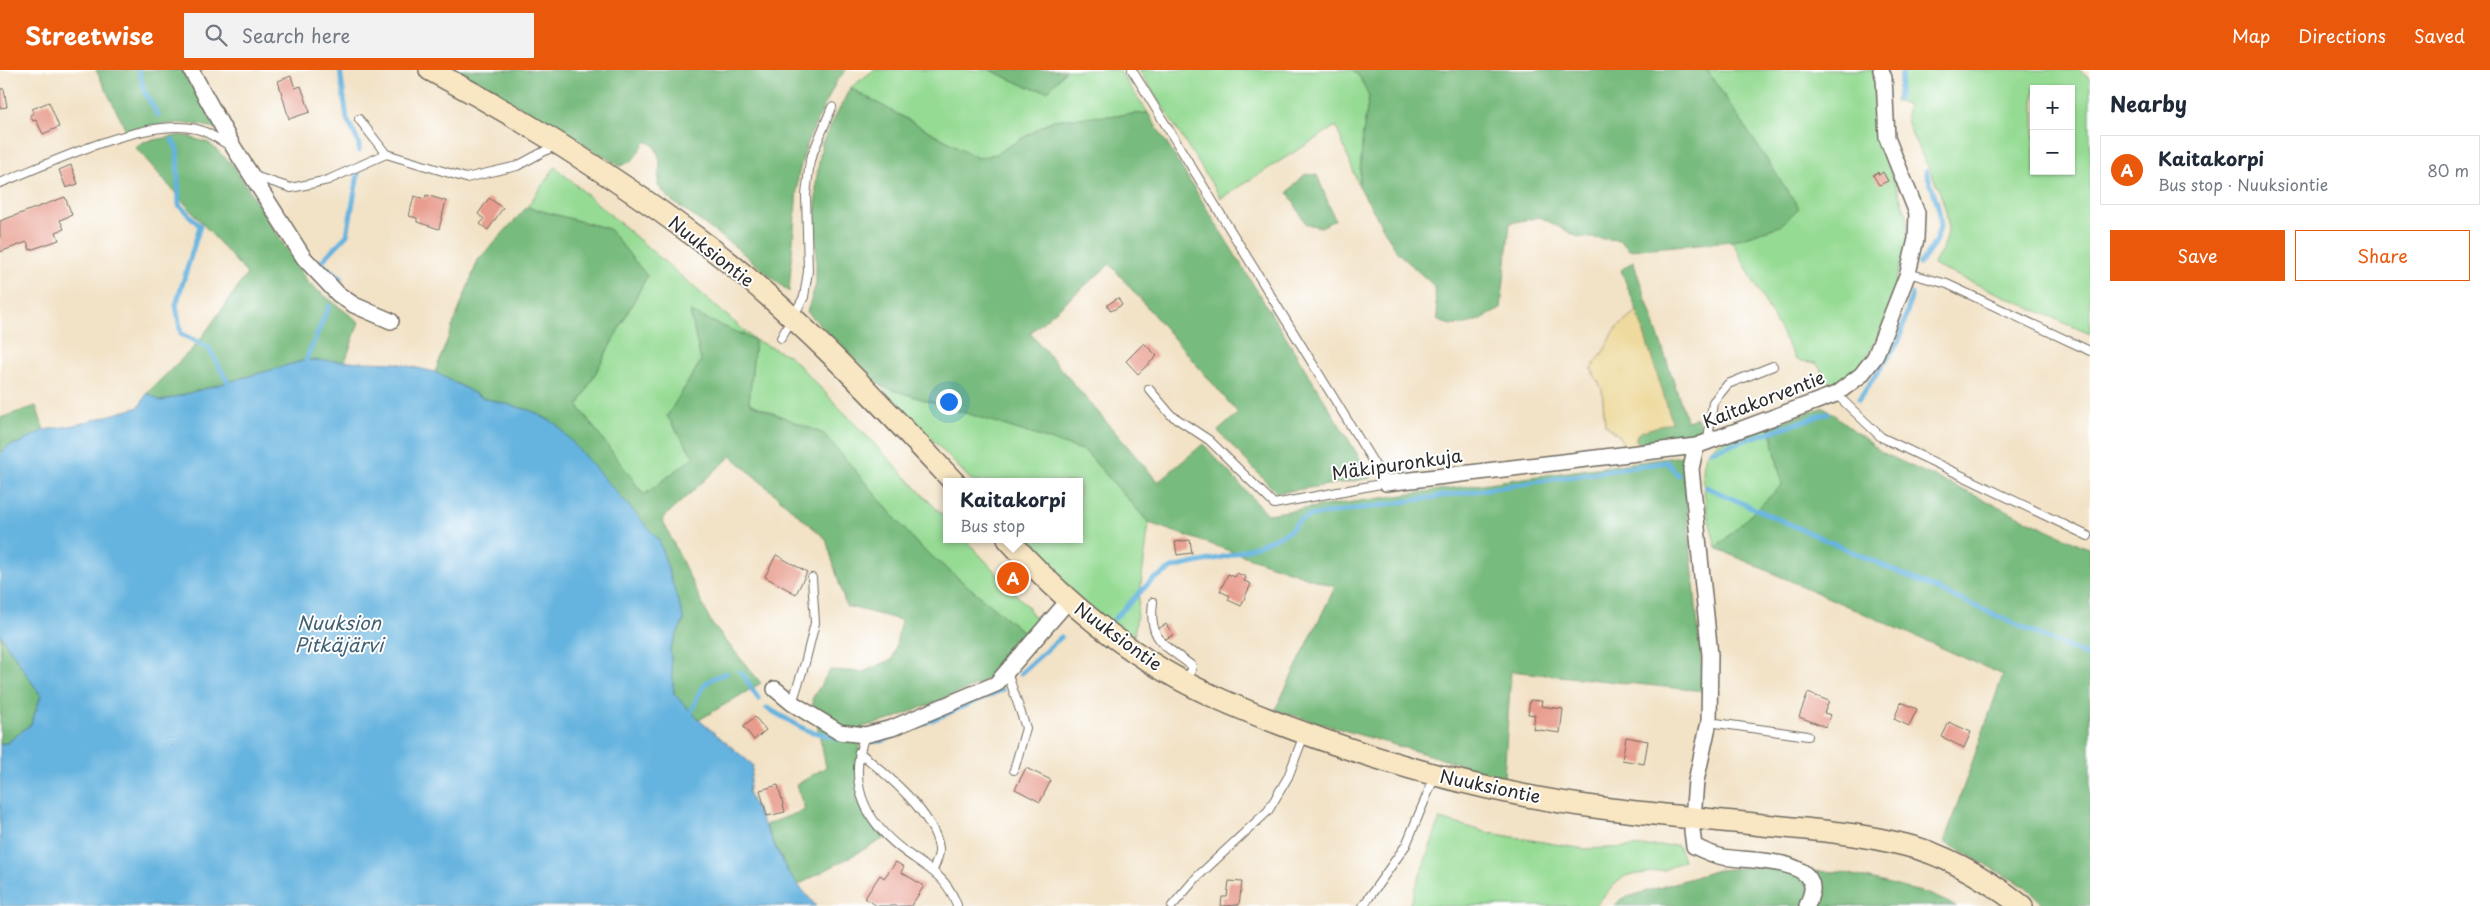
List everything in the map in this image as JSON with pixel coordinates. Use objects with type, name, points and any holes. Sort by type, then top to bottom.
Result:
[{"type":"street","points":[[192,70],[234,148],[304,258],[318,276],[354,305],[391,321]]},
{"type":"street","name":"Nuuksiontie","points":[[430,70],[485,99],[559,143],[709,247],[792,319],[858,380],[950,478]]},
{"type":"street","name":"Kaitakorventie","points":[[1808,906],[1813,890],[1810,880],[1802,871],[1787,864],[1724,857],[1694,846],[1693,817],[1696,781],[1709,722],[1710,655],[1691,469],[1702,443],[1836,394],[1862,375],[1875,357],[1908,273],[1916,239],[1917,213],[1887,138],[1884,78],[1881,70]]},
{"type":"street","name":"Mäkipuronkuja","points":[[1386,483],[1702,443]]},
{"type":"street","name":"Nuuksiontie","points":[[1012,543],[1068,601],[1151,663],[1187,684],[1243,710],[1304,734],[1435,776],[1540,799],[1837,832],[1907,845],[1951,862],[1993,883],[2022,906]]},
{"type":"street","points":[[775,689],[792,703],[839,732],[865,735],[892,728],[996,684],[1068,601]]},
{"type":"lane","points":[[1132,70],[1386,483]]},
{"type":"lane","points":[[782,338],[804,297],[808,271],[806,195],[810,160],[832,107]]},
{"type":"lane","points":[[358,119],[386,154],[466,178],[517,166],[544,153],[559,143]]},
{"type":"lane","points":[[0,183],[125,135],[156,128],[170,126],[200,130],[234,148]]},
{"type":"lane","points":[[252,175],[291,188],[328,180],[386,154]]},
{"type":"lane","points":[[1908,273],[1947,284],[2090,352]]},
{"type":"lane","points":[[1702,443],[1713,402],[1728,384],[1773,366]]},
{"type":"lane","name":"Mäkipuronkuja","points":[[1149,389],[1171,416],[1209,440],[1274,504],[1386,483]]},
{"type":"lane","points":[[1836,394],[1881,437],[2088,536]]},
{"type":"lane","points":[[792,703],[815,623],[812,578]]},
{"type":"lane","points":[[1153,602],[1151,616],[1153,632],[1192,666],[1187,684]]},
{"type":"lane","points":[[1007,672],[1026,728],[1014,770]]},
{"type":"lane","points":[[1709,722],[1808,736]]},
{"type":"lane","points":[[1172,906],[1197,877],[1268,811],[1288,777],[1304,734]]},
{"type":"lane","points":[[865,735],[859,752],[856,776],[865,808],[887,837],[914,859],[933,870],[953,894],[957,905]]},
{"type":"lane","points":[[859,752],[901,788],[932,829],[940,849],[933,870]]},
{"type":"lane","points":[[1363,906],[1406,845],[1435,776]]},
{"type":"green space","points":[[96,70],[187,70],[220,130],[208,126],[184,123],[126,130]]},
{"type":"green space","points":[[457,70],[846,70],[836,82],[808,140],[798,176],[789,292],[733,245],[672,201],[658,186],[660,160],[655,146],[646,141],[632,161],[620,166]]},
{"type":"green space","points":[[874,70],[990,70],[1028,87],[1059,79],[1066,70],[1119,70],[1148,113],[1053,120],[996,154],[978,158],[850,88]]},
{"type":"green space","points":[[990,70],[1066,70],[1048,91],[1028,87]]},
{"type":"green space","points":[[1139,70],[1353,70],[1361,79],[1369,97],[1363,133],[1359,186],[1336,126],[1221,198]]},
{"type":"green space","points":[[1353,70],[1707,70],[1799,208],[1780,226],[1732,241],[1629,250],[1619,240],[1578,237],[1540,217],[1510,223],[1501,309],[1470,323],[1462,325],[1446,324],[1438,320],[1434,286],[1397,252],[1359,186],[1363,133],[1369,97],[1361,79]]},
{"type":"green space","points":[[1707,70],[1873,70],[1879,141],[1907,216],[1908,235],[1885,320],[1871,350],[1860,367],[1848,378],[1832,385],[1816,363],[1796,360],[1732,241],[1780,226],[1798,207]]},
{"type":"green space","points":[[1901,70],[2078,70],[2090,79],[2090,334],[1933,265],[1944,246],[1947,236],[1947,215],[1936,184],[1910,129],[1907,120],[1908,104],[1895,102]]},
{"type":"green space","points":[[850,88],[978,158],[996,154],[1053,120],[1148,113],[1372,478],[1277,493],[1218,431],[1238,413],[1110,264],[1030,333],[1158,482],[1203,444],[1267,514],[1682,456],[1704,691],[1511,671],[1504,777],[1275,710],[1335,587],[1149,523],[1085,451],[881,386],[807,312],[816,284],[816,182],[822,143]]},
{"type":"green space","points":[[182,135],[209,143],[233,165],[308,283],[359,322],[345,362],[306,360],[161,401],[147,393],[197,344],[247,274],[135,147],[143,142]]},
{"type":"green space","points":[[555,167],[755,340],[690,312],[701,361],[667,416],[694,457],[644,495],[578,406],[647,276],[609,229],[527,207]]},
{"type":"green space","points":[[1305,174],[1317,175],[1335,220],[1321,227],[1306,224],[1288,192]]},
{"type":"green space","points":[[527,207],[609,229],[647,276],[578,406],[644,495],[694,457],[667,416],[701,361],[690,312],[755,340],[749,403],[824,434],[918,545],[1027,635],[992,676],[973,687],[890,720],[862,727],[859,752],[865,808],[887,837],[798,885],[789,874],[765,825],[805,810],[796,785],[826,767],[812,699],[830,670],[863,672],[893,659],[901,620],[846,606],[826,539],[731,456],[662,519],[712,624],[761,683],[699,720],[674,694],[670,648],[684,620],[583,456],[556,424],[532,411],[483,398],[435,372],[478,260]]},
{"type":"green space","points":[[1633,261],[1687,421],[1697,418],[1701,427],[1698,433],[1685,441],[1647,448],[1636,441],[1636,437],[1642,431],[1672,422],[1637,311],[1621,270]]},
{"type":"green space","points":[[755,340],[790,356],[943,516],[943,543],[969,543],[1028,607],[1037,622],[1027,635],[918,545],[824,434],[749,403]]},
{"type":"green space","points":[[881,386],[1085,451],[1149,523],[1134,637],[1090,607],[1062,581],[1033,543],[1083,543],[1083,478],[969,478]]},
{"type":"green space","points":[[36,406],[44,430],[22,442],[8,446],[0,454],[0,418]]},
{"type":"green space","points":[[1824,407],[1883,453],[2090,549],[2090,906],[2045,906],[2026,887],[1944,842],[2003,675],[1716,548],[1782,485],[1770,426]]},
{"type":"green space","points":[[1770,426],[1782,485],[1716,548],[1707,511],[1703,481],[1703,467],[1706,455],[1712,447],[1722,441]]},
{"type":"green space","points":[[0,634],[41,696],[31,724],[7,743],[0,744]]},
{"type":"green space","points":[[1440,819],[1490,833],[1584,849],[1678,845],[1684,860],[1665,870],[1625,876],[1595,906],[1409,906]]},
{"type":"green space","points":[[1787,864],[1802,871],[1842,872],[1929,894],[1956,906],[1614,906],[1621,899],[1718,870]]},
{"type":"sand","points":[[1637,311],[1672,422],[1642,431],[1636,436],[1636,441],[1647,448],[1626,450],[1619,436],[1605,424],[1602,389],[1591,369],[1615,330]]},
{"type":"water","name":"Nuuksion Pitkäjärvi","points":[[306,360],[395,363],[435,372],[483,398],[532,411],[556,424],[659,540],[684,620],[670,648],[674,694],[699,720],[753,765],[748,793],[789,874],[816,906],[0,906],[0,744],[7,743],[31,724],[41,696],[0,634],[0,454],[8,446],[22,442],[44,430],[75,425],[139,407],[147,393],[161,401]]},
{"type":"building","points":[[291,76],[295,88],[301,86],[310,112],[289,119],[278,81]]},
{"type":"building","points":[[0,89],[4,89],[7,107],[0,108]]},
{"type":"building","points":[[49,102],[59,127],[43,134],[36,120],[33,121],[30,115],[34,113],[32,109]]},
{"type":"building","points":[[71,165],[78,184],[66,188],[59,170]]},
{"type":"building","points":[[1878,172],[1879,175],[1883,172],[1888,181],[1879,185],[1873,175]]},
{"type":"building","points":[[426,195],[446,201],[439,229],[417,222],[417,218],[409,216],[414,196],[425,199]]},
{"type":"building","points":[[65,197],[72,215],[60,220],[64,229],[56,232],[59,240],[30,250],[27,242],[0,252],[0,221]]},
{"type":"building","points":[[489,198],[503,208],[488,230],[480,224],[484,219],[478,214]]},
{"type":"building","points":[[1118,298],[1122,305],[1111,311],[1107,305]]},
{"type":"building","points":[[1144,343],[1157,356],[1138,374],[1126,361]]},
{"type":"building","points":[[1190,540],[1192,553],[1177,555],[1175,542]]},
{"type":"building","points":[[776,555],[807,572],[796,594],[765,577]]},
{"type":"building","points":[[1237,573],[1246,577],[1244,581],[1251,584],[1241,606],[1228,600],[1230,596],[1220,591],[1228,574],[1235,577]]},
{"type":"building","points":[[1166,624],[1173,635],[1164,640],[1158,629]]},
{"type":"building","points":[[1808,693],[1829,701],[1824,713],[1831,715],[1826,727],[1799,717]]},
{"type":"building","points":[[1530,700],[1542,701],[1541,706],[1563,709],[1560,733],[1533,729],[1535,715],[1528,714]]},
{"type":"building","points":[[1901,702],[1917,709],[1909,726],[1894,719]]},
{"type":"building","points":[[755,717],[766,730],[754,740],[743,726]]},
{"type":"building","points":[[1949,722],[1971,732],[1964,748],[1942,737]]},
{"type":"building","points":[[1626,737],[1648,741],[1644,764],[1622,760]]},
{"type":"building","points":[[1026,768],[1051,780],[1040,802],[1015,789]]},
{"type":"building","points":[[778,785],[785,812],[767,816],[760,790]]},
{"type":"building","points":[[896,862],[904,867],[901,872],[924,886],[911,906],[877,906],[865,898],[880,875],[884,878]]},
{"type":"building","points":[[1229,881],[1242,882],[1239,905],[1221,906],[1222,897],[1227,897]]},
{"type":"waterway","points":[[139,70],[144,91],[158,115]]},
{"type":"waterway","points":[[340,70],[347,119],[359,143],[359,151]]},
{"type":"waterway","points":[[1898,99],[1903,70]]},
{"type":"waterway","points":[[172,140],[177,149],[179,205],[200,226],[176,305],[181,334],[208,347],[228,382]]},
{"type":"waterway","points":[[1919,264],[1936,240],[1940,219],[1939,209],[1926,171]]},
{"type":"waterway","points":[[341,278],[320,263],[347,235],[358,174]]},
{"type":"waterway","points":[[1859,399],[1899,341],[1912,294]]},
{"type":"waterway","points":[[306,360],[329,306]]},
{"type":"waterway","points":[[1711,451],[1828,413]]},
{"type":"waterway","points":[[1115,618],[1151,581],[1172,568],[1228,556],[1259,545],[1288,532],[1300,520],[1310,516],[1667,462],[1678,475]]},
{"type":"waterway","points":[[1706,487],[2090,657]]},
{"type":"waterway","points":[[1021,673],[1061,637]]},
{"type":"waterway","points":[[740,672],[759,699]]},
{"type":"waterway","points":[[691,713],[703,687],[712,679],[727,673]]},
{"type":"waterway","points":[[868,741],[882,741],[1002,690]]},
{"type":"waterway","points":[[767,708],[806,730],[840,739]]},
{"type":"place","name":"Kaitakorpi","points":[[1013,578]]}]
